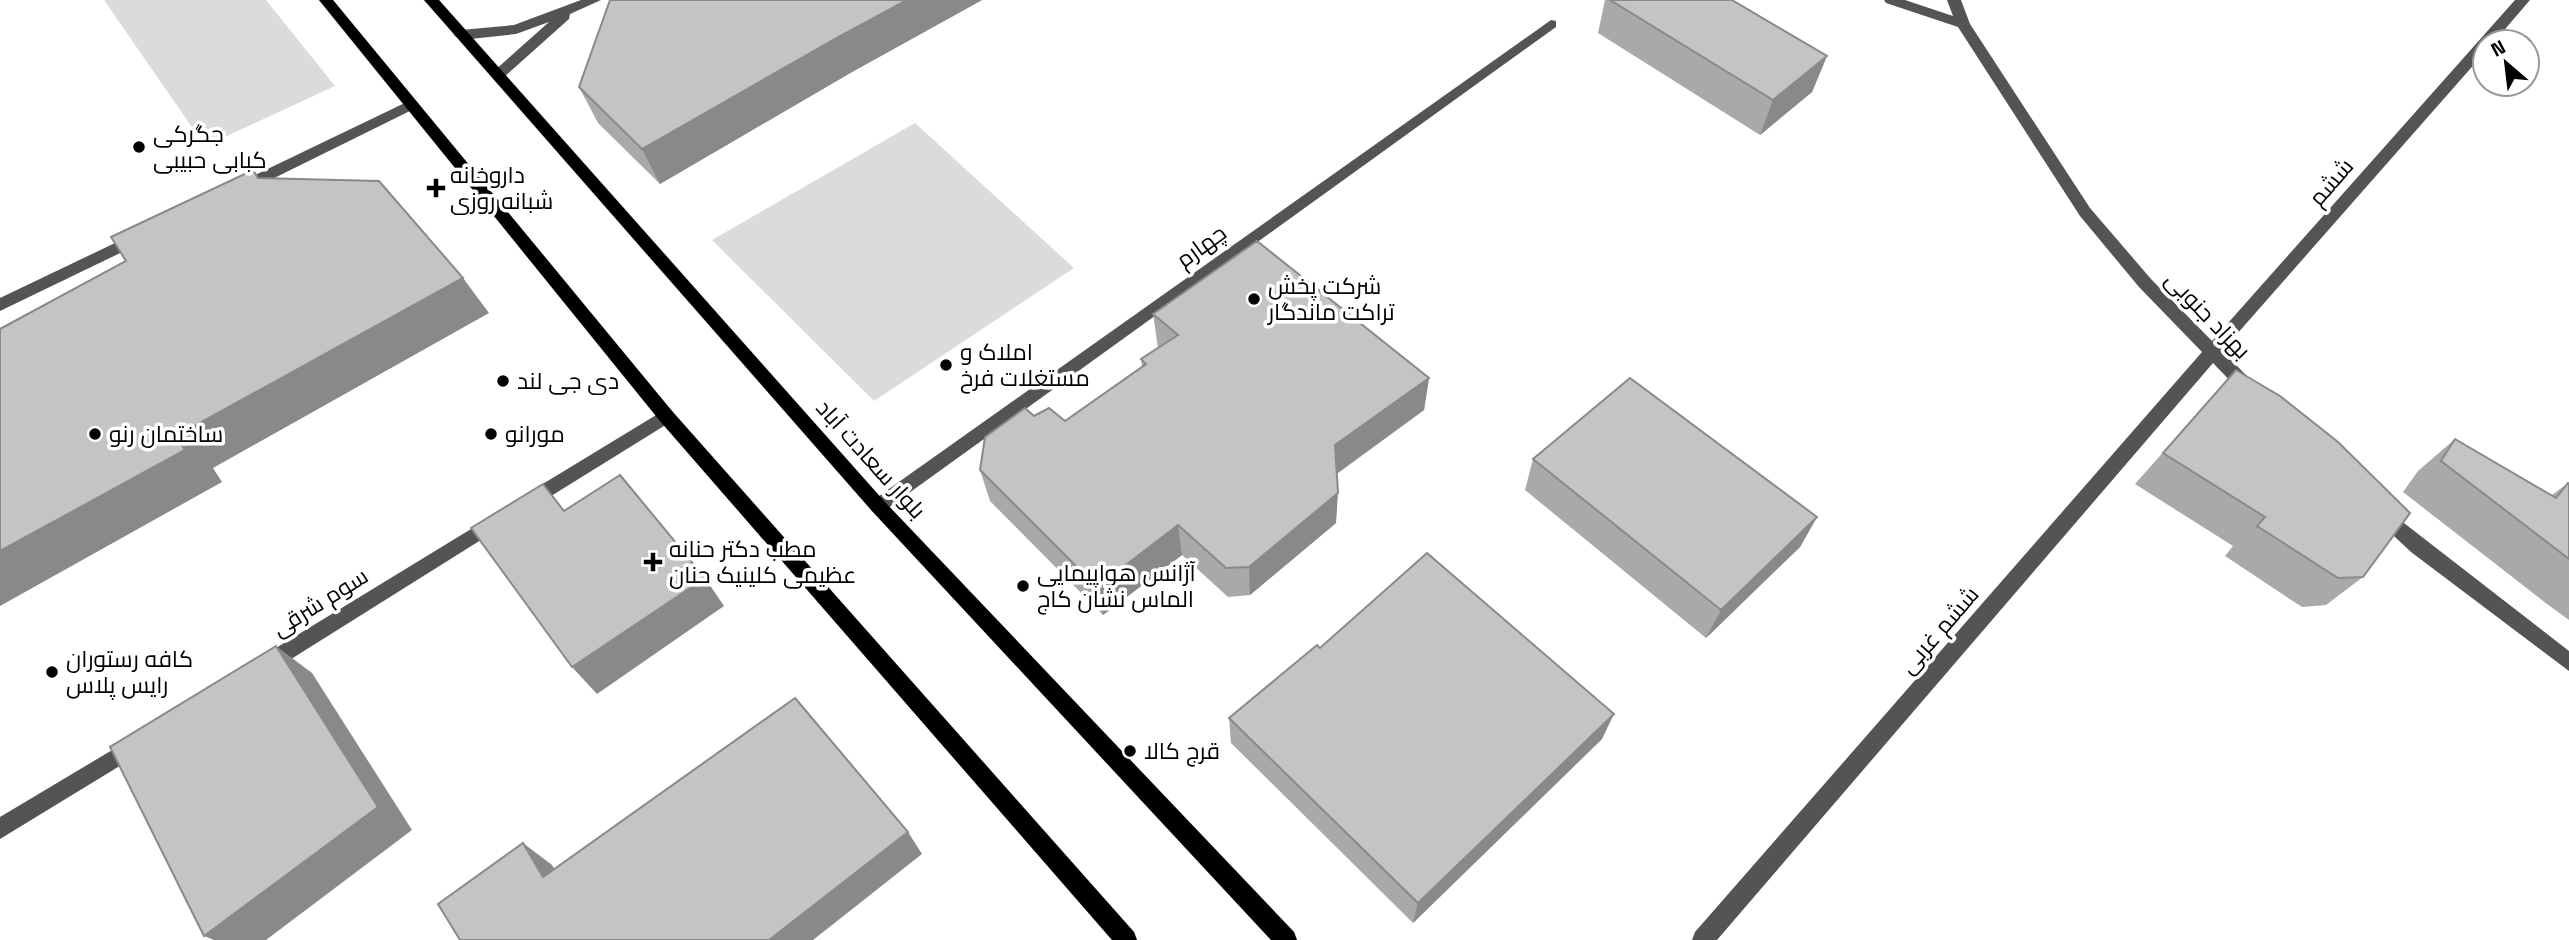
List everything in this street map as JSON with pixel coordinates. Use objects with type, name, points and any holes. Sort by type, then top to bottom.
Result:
[{"type":"main road","points":[[326,0],[666,416],[1126,940]]},
{"type":"main road","name":"بلوار سعادت آباد","points":[[431,0],[878,506],[1286,940]]},
{"type":"street","points":[[461,35],[516,29],[594,0]]},
{"type":"street","points":[[1891,0],[1964,24]]},
{"type":"street","name":"بهزاد جنوبی","points":[[1954,0],[1964,24],[2085,212],[2145,283],[2257,397]]},
{"type":"street","name":"ششم","points":[[2498,28],[2523,0]]},
{"type":"street","points":[[498,75],[569,11]]},
{"type":"street","name":"چهارم","points":[[878,506],[1551,24]]},
{"type":"street","name":"ششم","points":[[2212,352],[2471,58]]},
{"type":"street","points":[[224,196],[411,105]]},
{"type":"street","points":[[0,305],[150,232]]},
{"type":"street","name":"ششم غربی","points":[[1703,940],[2212,352]]},
{"type":"street","name":"سوم شرقی","points":[[246,677],[666,416]]},
{"type":"street","points":[[2365,499],[2417,546],[2569,662]]},
{"type":"street","points":[[0,830],[152,735]]},
{"type":"shaded area","points":[[104,0],[266,0],[335,86],[205,146]]},
{"type":"shaded area","points":[[915,123],[1074,268],[874,401],[712,240]]},
{"type":"building","points":[[610,0],[907,0],[642,149],[579,87]]},
{"type":"building","points":[[1610,0],[1732,0],[1827,56],[1773,100]]},
{"type":"building","points":[[253,170],[258,178],[379,181],[463,278],[176,436],[185,450],[0,551],[0,329],[126,261],[111,237]]},
{"type":"building","points":[[1257,241],[1429,378],[1335,445],[1338,493],[1249,567],[1226,568],[1178,525],[1097,587],[980,470],[985,437],[1025,408],[1034,416],[1049,408],[1065,421],[1146,364],[1141,359],[1178,335],[1153,314]]},
{"type":"building","points":[[2236,370],[2280,396],[2338,442],[2410,513],[2363,577],[2338,578],[2257,526],[2265,517],[2163,453]]},
{"type":"building","points":[[1630,378],[1817,517],[1721,610],[1533,459]]},
{"type":"building","points":[[2455,439],[2556,498],[2569,484],[2569,559],[2441,461]]},
{"type":"building","points":[[620,475],[705,578],[572,667],[471,528],[543,484],[564,511]]},
{"type":"building","points":[[1427,553],[1614,714],[1418,903],[1229,718],[1317,645],[1320,648]]},
{"type":"building","points":[[276,646],[378,807],[204,936],[110,747]]},
{"type":"building","points":[[795,698],[908,832],[769,940],[460,940],[438,904],[523,843],[543,877]]},
{"type":"place","name":"جگرکی کبابی حبیبی","points":[[139,147]]},
{"type":"place","name":"داروخانه شبانه روزی","points":[[436,188]]},
{"type":"place","name":"شرکت پخش تراکت ماندگار","points":[[1254,299]]},
{"type":"place","name":"املاک و مستغلات فرخ","points":[[946,365]]},
{"type":"place","name":"دی جی لند","points":[[503,381]]},
{"type":"place","name":"ساختمان رنو","points":[[95,434]]},
{"type":"place","name":"مورانو","points":[[491,434]]},
{"type":"place","name":"مطب دکتر حنانه عظیمی کلینیک حنان","points":[[653,562]]},
{"type":"place","name":"آژانس هواپیمایی الماس نشان کاج","points":[[1023,586]]},
{"type":"place","name":"کافه رستوران رایس پلاس","points":[[52,672]]},
{"type":"place","name":"قرج کالا","points":[[1130,751]]}]
